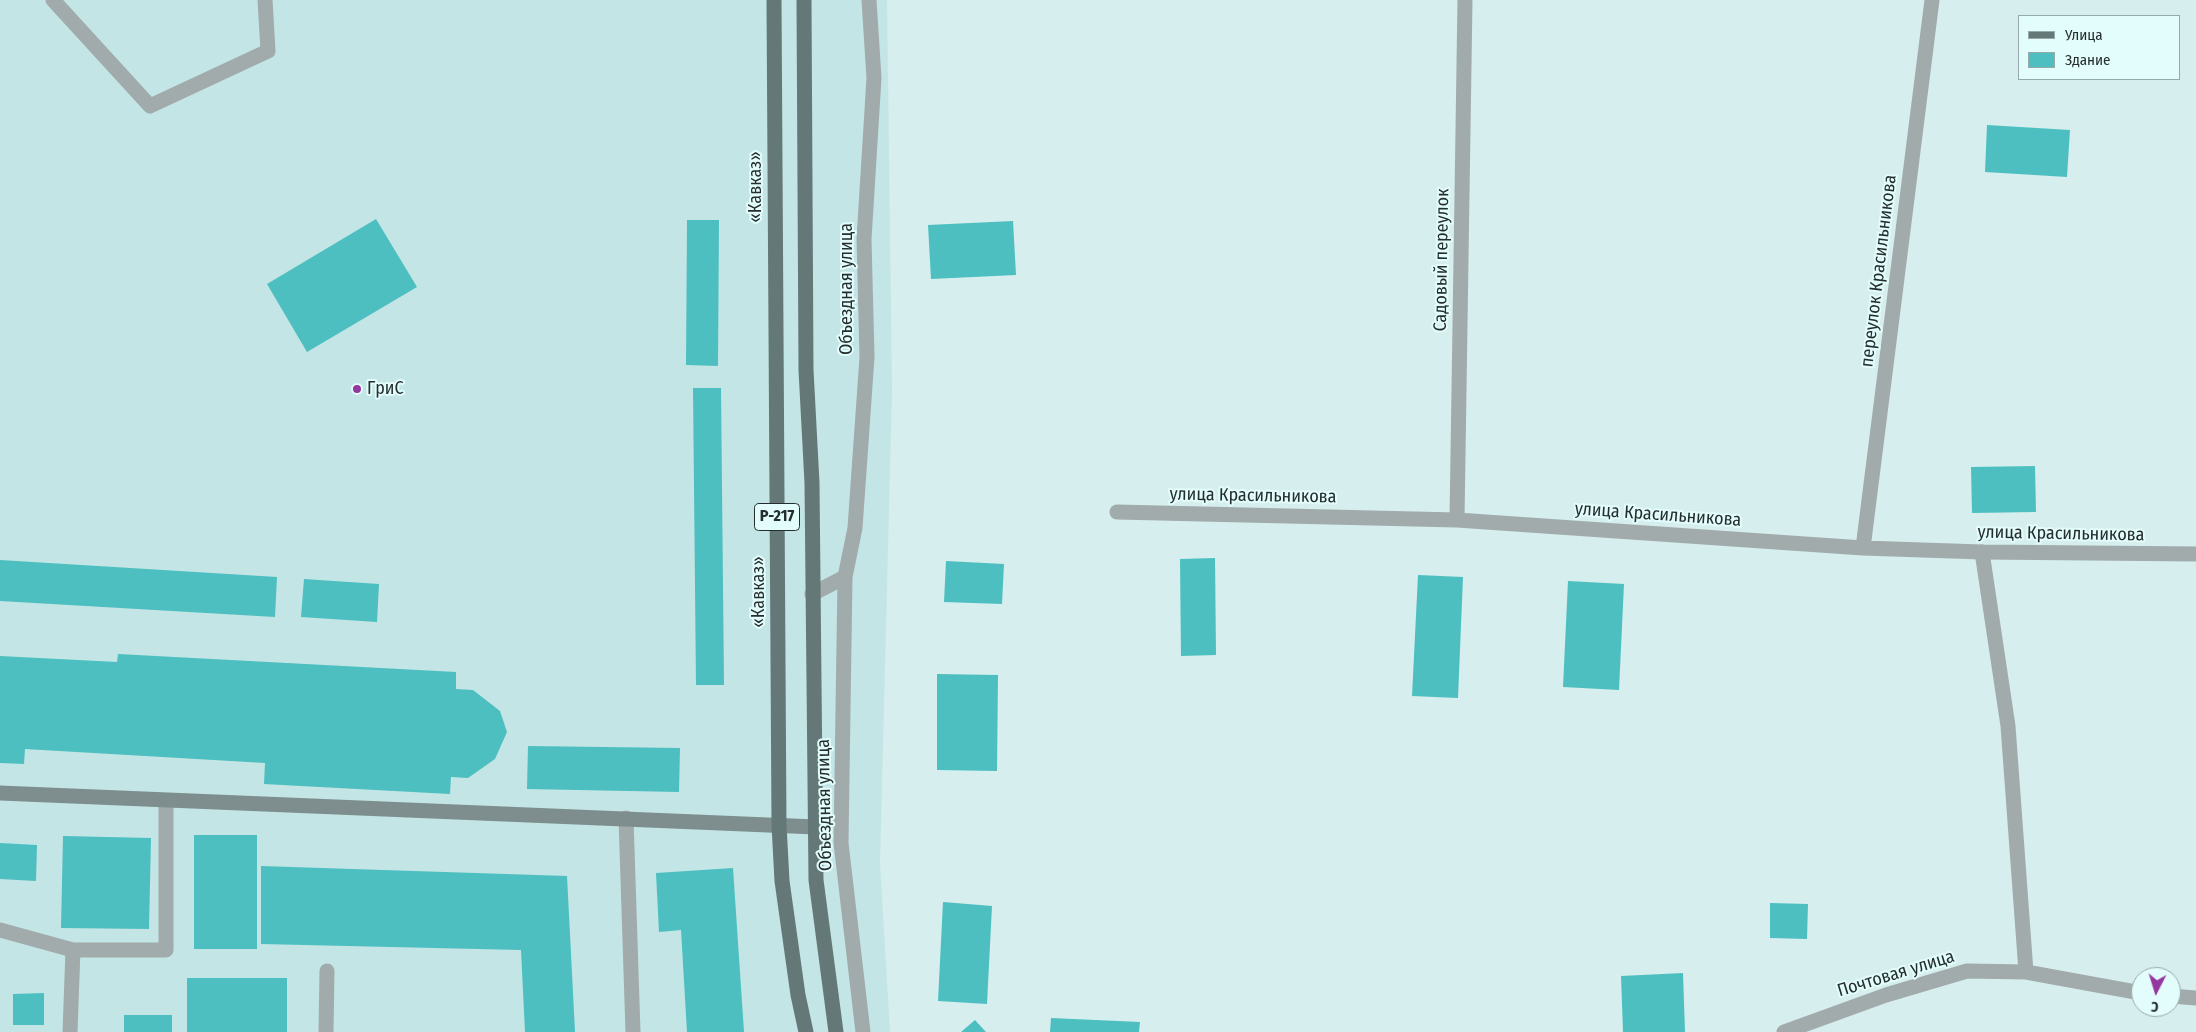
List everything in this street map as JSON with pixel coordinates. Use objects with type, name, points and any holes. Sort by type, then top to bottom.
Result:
[{"type":"main road","name":"«Кавказ»","points":[[774,0],[779,825],[782,881],[798,995],[806,1032]]},
{"type":"main road","name":"Р-217","points":[[804,0],[806,370],[812,483],[816,880],[836,1032]]},
{"type":"street","points":[[53,0],[150,106],[268,51],[265,0]]},
{"type":"street","name":"Объездная улица","points":[[863,1032],[841,843],[845,576],[855,528],[866,357],[864,239],[874,78],[869,0]]},
{"type":"street","name":"Садовый переулок","points":[[1456,520],[1464,0]]},
{"type":"street","name":"переулок Красильникова","points":[[1863,548],[1932,0]]},
{"type":"street","name":"улица Красильникова","points":[[1117,512],[1456,520],[1863,548],[1982,552],[2196,554]]},
{"type":"street","points":[[1982,552],[2008,726],[2026,972]]},
{"type":"street","points":[[812,594],[845,576]]},
{"type":"street","points":[[0,793],[816,826]]},
{"type":"street","points":[[0,930],[73,950],[166,950],[166,801]]},
{"type":"street","points":[[626,818],[633,1032]]},
{"type":"street","points":[[70,1032],[73,950]]},
{"type":"street","points":[[326,1032],[327,971]]},
{"type":"street","name":"Почтовая улица","points":[[1784,1032],[1886,995],[1967,971],[2026,972],[2131,991]]},
{"type":"street","points":[[2181,997],[2196,998]]},
{"type":"shaded area","points":[[0,0],[887,0],[892,390],[880,863],[890,1032],[0,1032]]},
{"type":"building","points":[[1987,125],[2070,130],[2067,177],[1985,172]]},
{"type":"building","points":[[376,219],[417,287],[307,352],[267,284]]},
{"type":"building","points":[[687,220],[719,220],[718,366],[686,365]]},
{"type":"building","points":[[1013,221],[1016,275],[931,279],[928,225]]},
{"type":"building","points":[[693,388],[721,388],[724,685],[696,685]]},
{"type":"building","points":[[2035,466],[2036,512],[1972,513],[1971,467]]},
{"type":"building","points":[[1215,558],[1216,655],[1181,656],[1180,559]]},
{"type":"building","points":[[0,560],[277,577],[275,617],[0,601]]},
{"type":"building","points":[[946,561],[1004,564],[1002,604],[944,602]]},
{"type":"building","points":[[1418,575],[1463,577],[1458,698],[1412,696]]},
{"type":"building","points":[[304,579],[379,584],[377,622],[301,617]]},
{"type":"building","points":[[1568,581],[1624,584],[1619,690],[1563,687]]},
{"type":"building","points":[[118,654],[456,672],[456,689],[473,690],[500,711],[507,732],[495,759],[468,778],[451,777],[450,794],[264,784],[265,763],[25,749],[24,764],[0,763],[0,656],[117,662]]},
{"type":"building","points":[[937,674],[998,675],[997,771],[937,770]]},
{"type":"building","points":[[528,746],[680,748],[679,792],[527,789]]},
{"type":"building","points":[[194,835],[257,835],[257,949],[194,949]]},
{"type":"building","points":[[63,836],[151,838],[149,929],[61,928]]},
{"type":"building","points":[[0,843],[37,845],[36,881],[0,879]]},
{"type":"building","points":[[261,866],[567,876],[575,1032],[525,1032],[521,950],[261,944]]},
{"type":"building","points":[[733,868],[744,1032],[687,1032],[681,930],[659,932],[656,873]]},
{"type":"building","points":[[943,902],[992,906],[987,1004],[938,1001]]},
{"type":"building","points":[[1770,903],[1808,904],[1807,939],[1770,938]]},
{"type":"building","points":[[1683,973],[1685,1032],[1623,1032],[1621,976]]},
{"type":"building","points":[[187,978],[287,978],[287,1032],[187,1032]]},
{"type":"building","points":[[44,993],[44,1025],[13,1025],[13,994]]},
{"type":"building","points":[[124,1015],[172,1015],[172,1032],[124,1032]]},
{"type":"building","points":[[1051,1018],[1140,1022],[1139,1032],[1050,1032]]},
{"type":"building","points":[[975,1020],[986,1032],[961,1032]]},
{"type":"place","name":"ГриС","points":[[357,389]]}]
